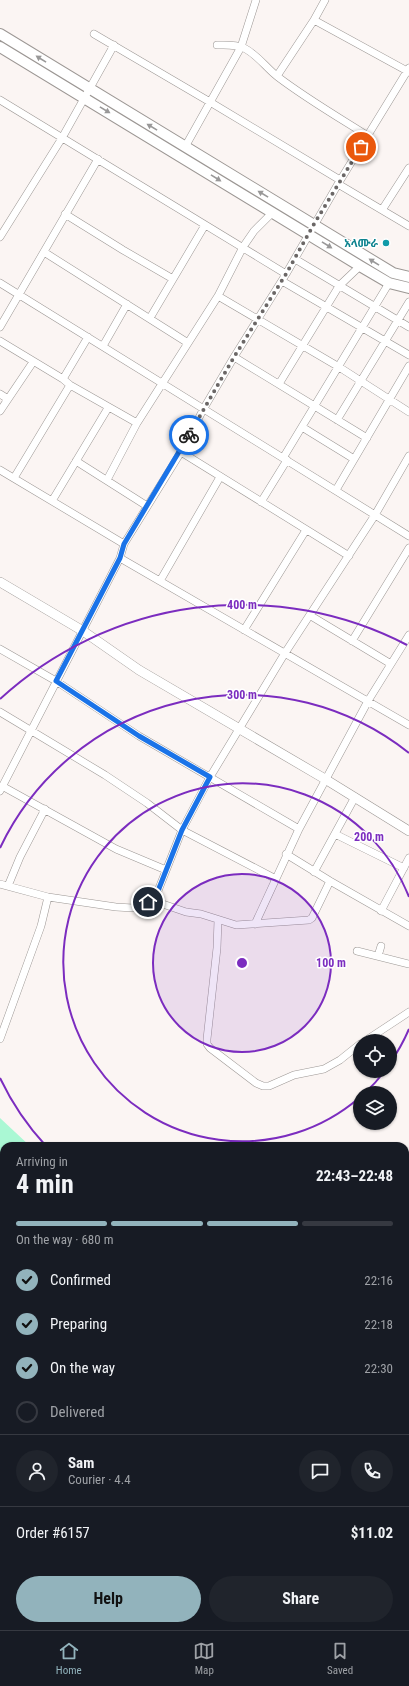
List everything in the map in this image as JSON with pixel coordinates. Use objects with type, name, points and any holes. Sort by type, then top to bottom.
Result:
[{"type":"main road","points":[[0,34],[87,93],[272,213],[389,283],[408,289]]},
{"type":"main road","points":[[0,47],[185,147],[314,224],[392,273],[409,277]]},
{"type":"street","points":[[185,147],[241,47],[256,0]]},
{"type":"street","points":[[277,76],[314,20],[325,0]]},
{"type":"street","points":[[166,870],[116,849],[2,784],[83,631],[120,558],[124,544],[180,452],[234,357],[295,259],[339,182],[408,70],[314,20]]},
{"type":"street","points":[[94,34],[210,102],[409,226]]},
{"type":"street","points":[[0,237],[62,138],[114,45]]},
{"type":"street","points":[[217,45],[241,47],[254,53],[277,76],[305,96],[368,136]]},
{"type":"street","points":[[0,100],[243,247],[327,306],[409,355]]},
{"type":"street","points":[[0,327],[98,159]]},
{"type":"street","points":[[382,210],[409,168]]},
{"type":"street","points":[[106,480],[137,423],[218,296],[243,247],[254,231],[272,213]]},
{"type":"street","points":[[65,214],[122,250],[173,279]]},
{"type":"street","points":[[150,318],[205,225]]},
{"type":"street","points":[[44,252],[188,343]]},
{"type":"street","points":[[295,259],[409,327]]},
{"type":"street","points":[[279,384],[339,286],[360,266]]},
{"type":"street","points":[[0,283],[409,536]]},
{"type":"street","points":[[261,502],[314,406],[389,283]]},
{"type":"street","points":[[218,296],[339,367],[409,412]]},
{"type":"street","points":[[337,420],[386,342],[409,302]]},
{"type":"street","points":[[103,346],[127,304]]},
{"type":"street","points":[[63,379],[88,337]]},
{"type":"street","points":[[0,341],[108,408],[137,423]]},
{"type":"street","points":[[234,357],[367,438]]},
{"type":"street","points":[[0,411],[34,362]]},
{"type":"street","points":[[336,490],[409,366]]},
{"type":"street","points":[[14,478],[70,385]]},
{"type":"street","points":[[0,394],[8,398]]},
{"type":"street","points":[[52,501],[108,408]]},
{"type":"street","points":[[302,427],[354,459]]},
{"type":"street","points":[[180,452],[349,556]]},
{"type":"street","points":[[154,901],[182,830],[210,777],[240,730],[285,653],[311,616],[375,515],[409,456]]},
{"type":"street","points":[[76,460],[147,506]]},
{"type":"street","points":[[0,470],[124,544]]},
{"type":"street","points":[[160,581],[220,477]]},
{"type":"street","points":[[244,630],[306,530]]},
{"type":"street","points":[[352,641],[409,548]]},
{"type":"street","points":[[120,558],[409,725]]},
{"type":"street","points":[[0,582],[83,631],[139,670],[325,779],[409,831]]},
{"type":"street","points":[[311,616],[391,664]]},
{"type":"street","points":[[256,924],[286,854],[325,779],[368,702],[409,635]]},
{"type":"street","points":[[0,649],[56,681],[139,736],[299,829]]},
{"type":"street","points":[[0,712],[106,775],[147,803],[182,830],[276,879]]},
{"type":"street","points":[[314,872],[355,797]]},
{"type":"street","points":[[8,886],[20,858],[45,809]]},
{"type":"street","points":[[335,834],[404,868]]},
{"type":"street","points":[[286,854],[314,872],[409,926]]},
{"type":"street","points":[[381,910],[409,858]]},
{"type":"street","points":[[0,884],[48,897],[126,908],[139,907],[148,902],[154,901],[186,912],[201,914],[236,925],[309,920],[312,918],[330,881]]},
{"type":"street","points":[[0,1039],[41,926],[48,897]]},
{"type":"street","points":[[218,920],[217,948],[207,1039],[210,1048],[256,1083],[263,1086],[269,1086],[300,1074],[324,1069],[340,1060],[353,1050]]},
{"type":"street","points":[[378,956],[381,946]]},
{"type":"street","points":[[357,952],[409,964]]},
{"type":"street","points":[[376,1034],[409,1012]]},
{"type":"green space","points":[[0,1118],[26,1142],[0,1142]]},
{"type":"way so far","points":[[189,435],[234,357],[286,274],[314,224],[361,147]]},
{"type":"place","name":"አላሙራ","points":[[386,243]]},
{"type":"route","points":[[148,902],[154,901],[182,830],[210,777],[139,736],[56,681],[120,558],[124,544],[189,435]]}]
